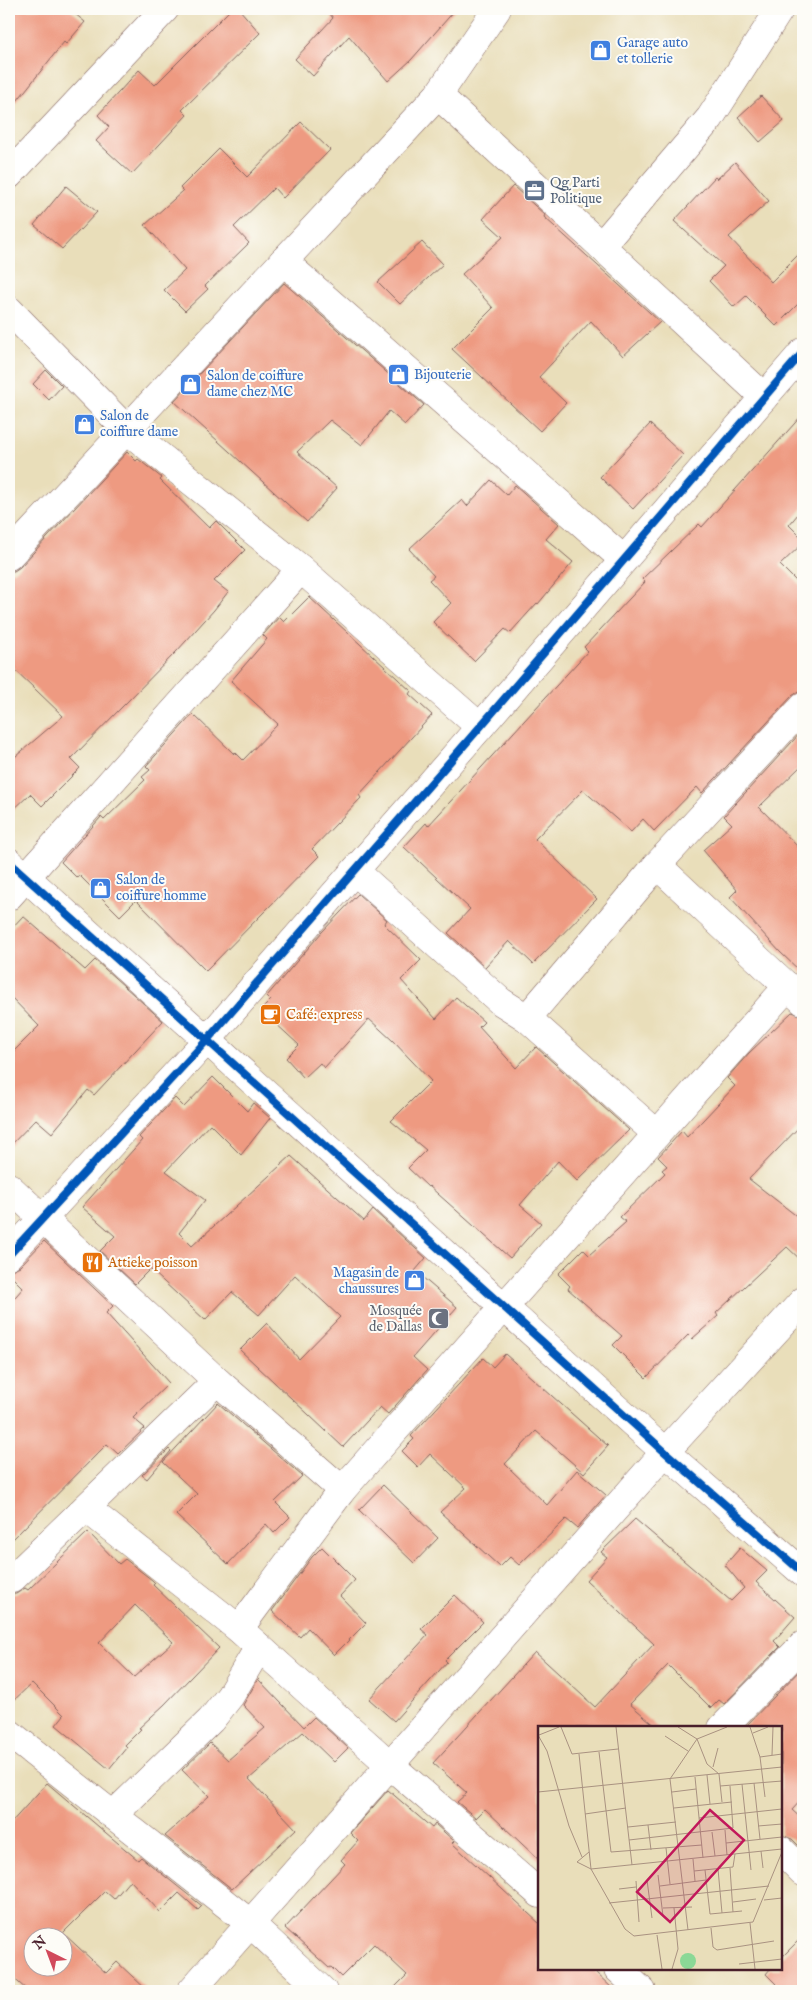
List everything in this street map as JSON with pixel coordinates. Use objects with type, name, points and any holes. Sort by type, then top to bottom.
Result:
[{"type":"street","points":[[9,175],[165,9]]},
{"type":"street","points":[[9,556],[438,95],[498,9]]},
{"type":"street","points":[[601,246],[710,118],[780,9]]},
{"type":"street","points":[[438,95],[764,397]]},
{"type":"street","points":[[283,261],[623,559]]},
{"type":"street","points":[[9,310],[126,429],[301,570],[480,727]]},
{"type":"street","points":[[9,1255],[207,1040],[803,352]]},
{"type":"street","points":[[301,570],[15,878],[207,1040],[665,1452],[803,1573]]},
{"type":"street","points":[[527,1018],[657,865],[803,707]]},
{"type":"street","points":[[239,1629],[342,1490],[657,1134],[796,993],[657,865]]},
{"type":"street","points":[[355,871],[500,1001],[527,1018],[657,1134]]},
{"type":"street","points":[[9,1187],[216,1381],[342,1490]]},
{"type":"street","points":[[191,1991],[665,1452],[803,1301]]},
{"type":"street","points":[[12,1579],[216,1381]]},
{"type":"street","points":[[86,1508],[239,1629],[390,1765],[538,1892]]},
{"type":"street","points":[[724,1726],[803,1645]]},
{"type":"street","points":[[112,1815],[211,1720],[230,1696],[259,1647]]},
{"type":"street","points":[[9,1733],[251,1924],[323,1991]]},
{"type":"street","points":[[782,1851],[803,1872]]},
{"type":"street","points":[[619,1970],[642,1991]]},
{"type":"building","points":[[9,9],[69,9],[85,22],[66,44],[64,42],[9,111]]},
{"type":"building","points":[[231,9],[239,9],[260,33],[182,110],[187,115],[132,174],[96,141],[109,127],[98,115],[139,70],[155,85]]},
{"type":"building","points":[[326,9],[456,9],[411,60],[388,81],[349,36],[313,76],[295,59],[333,18]]},
{"type":"building","points":[[761,96],[784,121],[760,142],[738,117]]},
{"type":"building","points":[[301,122],[330,150],[283,198],[274,188],[234,227],[249,243],[205,286],[208,289],[185,311],[164,290],[185,270],[145,225],[183,191],[180,188],[219,149],[247,177]]},
{"type":"building","points":[[735,162],[769,201],[729,237],[771,282],[803,250],[803,299],[776,326],[746,296],[734,307],[709,281],[724,266],[674,221],[715,177],[717,179]]},
{"type":"building","points":[[66,186],[97,212],[62,249],[34,225]]},
{"type":"building","points":[[513,186],[545,215],[544,217],[660,322],[623,356],[591,321],[539,377],[566,403],[540,431],[452,349],[493,308],[462,274],[503,237],[483,219]]},
{"type":"building","points":[[422,242],[443,264],[400,304],[378,282]]},
{"type":"building","points":[[284,283],[424,405],[405,425],[389,411],[362,445],[330,420],[297,452],[337,488],[307,522],[174,401]]},
{"type":"building","points":[[46,370],[62,386],[49,400],[33,384]]},
{"type":"building","points":[[803,414],[803,508],[789,525],[803,539],[803,543],[780,565],[803,588],[803,692],[798,692],[792,696],[702,793],[697,787],[654,831],[643,819],[631,832],[583,790],[535,839],[597,899],[533,964],[509,941],[485,967],[448,933],[470,909],[404,847],[426,823],[428,826],[588,651],[584,647],[645,582],[642,579],[699,524],[702,527]]},
{"type":"building","points":[[650,424],[683,455],[633,509],[600,477]]},
{"type":"building","points":[[127,452],[136,461],[138,459],[162,478],[160,480],[209,528],[216,521],[245,550],[214,581],[228,592],[214,610],[177,651],[71,759],[80,768],[42,806],[30,794],[9,814],[9,762],[63,716],[9,664],[9,571],[14,571],[20,567]]},
{"type":"building","points":[[491,480],[507,495],[515,485],[559,524],[546,539],[573,562],[538,604],[510,633],[505,629],[474,661],[433,622],[451,603],[429,580],[434,576],[409,549],[462,500],[467,506]]},
{"type":"building","points":[[309,597],[411,691],[409,694],[432,715],[359,795],[361,798],[312,849],[319,856],[206,971],[136,900],[120,916],[79,875],[77,878],[61,862],[101,817],[104,820],[145,780],[142,777],[150,770],[146,766],[193,714],[234,754],[235,752],[243,760],[278,724],[231,681],[267,639],[263,635],[279,617],[284,622]]},
{"type":"building","points":[[803,730],[803,764],[759,807],[803,852],[803,974],[780,952],[730,897],[737,890],[703,850],[732,824],[724,816]]},
{"type":"building","points":[[358,894],[387,920],[384,924],[421,960],[401,980],[436,1019],[456,997],[484,1022],[479,1027],[516,1068],[536,1047],[629,1130],[577,1181],[558,1161],[520,1205],[541,1223],[510,1258],[408,1168],[426,1150],[391,1121],[431,1081],[392,1040],[369,1019],[324,1068],[320,1063],[304,1078],[286,1058],[299,1045],[261,1010],[271,1000],[267,996],[322,932]]},
{"type":"building","points":[[23,916],[85,970],[95,960],[163,1021],[94,1095],[88,1090],[52,1133],[36,1119],[9,1147],[9,1056],[39,1026],[9,995],[9,931]]},
{"type":"building","points":[[792,1012],[803,1016],[803,1123],[749,1179],[803,1221],[803,1262],[787,1247],[716,1313],[718,1316],[692,1339],[688,1335],[646,1378],[613,1345],[622,1336],[568,1289],[570,1286],[558,1274],[583,1249],[589,1255],[626,1222],[620,1217],[665,1173],[662,1170],[667,1166],[658,1157],[682,1131],[687,1137],[735,1086],[727,1078],[749,1053]]},
{"type":"building","points":[[213,1077],[247,1111],[253,1103],[270,1118],[241,1155],[210,1124],[166,1171],[205,1200],[179,1233],[192,1246],[291,1156],[364,1221],[373,1210],[426,1258],[415,1271],[457,1307],[413,1357],[427,1370],[388,1414],[380,1407],[343,1447],[240,1350],[267,1323],[299,1359],[340,1317],[295,1275],[259,1315],[232,1292],[205,1320],[150,1269],[135,1284],[100,1251],[115,1236],[82,1207],[142,1140],[139,1137],[175,1098],[184,1107]]},
{"type":"building","points":[[44,1241],[113,1306],[106,1313],[169,1383],[133,1418],[145,1428],[118,1454],[107,1444],[9,1543],[9,1304],[23,1288],[9,1274],[9,1271],[20,1266]]},
{"type":"building","points":[[505,1354],[608,1446],[584,1473],[536,1431],[505,1464],[547,1505],[577,1470],[606,1495],[577,1528],[566,1519],[519,1565],[510,1557],[500,1567],[440,1512],[466,1488],[430,1454],[418,1467],[402,1451],[414,1439],[411,1436],[483,1358],[493,1367]]},
{"type":"building","points":[[218,1403],[302,1476],[275,1502],[290,1517],[274,1533],[266,1524],[228,1564],[176,1515],[197,1494],[163,1462]]},
{"type":"building","points":[[169,1449],[171,1451],[147,1479],[142,1475]]},
{"type":"building","points":[[383,1485],[438,1538],[414,1563],[359,1510]]},
{"type":"building","points":[[635,1519],[731,1601],[744,1588],[725,1565],[740,1548],[767,1571],[756,1582],[795,1617],[774,1641],[780,1647],[724,1704],[719,1700],[711,1708],[668,1665],[630,1704],[656,1726],[538,1726],[538,1859],[485,1809],[476,1818],[457,1802],[467,1793],[433,1763],[535,1652],[595,1707],[654,1644],[586,1580],[607,1557],[601,1552]]},
{"type":"building","points":[[88,1532],[119,1564],[125,1559],[152,1580],[155,1583],[153,1585],[219,1648],[139,1728],[141,1729],[125,1745],[127,1747],[109,1769],[56,1725],[64,1715],[32,1683],[9,1705],[9,1594],[16,1594],[25,1588],[28,1590]],"holes":[[[135,1605],[173,1642],[134,1677],[99,1643]]]},
{"type":"building","points":[[322,1547],[355,1580],[340,1596],[366,1623],[334,1655],[308,1628],[300,1637],[272,1611],[312,1557]]},
{"type":"building","points":[[455,1595],[483,1622],[445,1660],[447,1662],[394,1721],[369,1699],[428,1635],[421,1629]]},
{"type":"building","points":[[802,1668],[803,1798],[792,1810],[803,1820],[803,1850],[792,1839],[782,1835],[782,1726],[746,1726]]},
{"type":"building","points":[[258,1679],[304,1727],[314,1717],[348,1748],[334,1762],[303,1732],[249,1779],[296,1829],[232,1889],[165,1836],[209,1796],[182,1770],[210,1743],[228,1760],[265,1728],[243,1705]]},
{"type":"building","points":[[47,1783],[138,1860],[141,1857],[202,1906],[198,1910],[179,1893],[160,1912],[130,1880],[114,1899],[105,1891],[68,1928],[22,1928],[22,1978],[72,1978],[72,1941],[106,1973],[117,1962],[148,1991],[28,1991],[9,1974],[9,1825]]},
{"type":"building","points":[[388,1790],[432,1828],[435,1824],[454,1841],[452,1843],[538,1922],[538,1970],[593,1970],[615,1991],[391,1991],[407,1975],[374,1944],[341,1977],[285,1928],[345,1864],[341,1860],[358,1841],[350,1833]]},
{"type":"building","points":[[803,1936],[803,1991],[783,1991],[766,1974],[769,1970],[782,1970],[782,1957]]},
{"type":"cycle path","points":[[9,1255],[207,1040],[803,352]]},
{"type":"cycle path","points":[[9,862],[665,1452],[803,1573]]},
{"type":"place","name":"Garage auto et tollerie","points":[[601,51]]},
{"type":"place","name":"Qg Parti Politique","points":[[534,191]]},
{"type":"place","name":"Bijouterie","points":[[398,375]]},
{"type":"place","name":"Salon de coiffure dame chez MC","points":[[191,384]]},
{"type":"place","name":"Salon de coiffure dame","points":[[84,424]]},
{"type":"place","name":"Salon de coiffure homme","points":[[100,888]]},
{"type":"place","name":"Café: express","points":[[270,1015]]},
{"type":"place","name":"Attieke poisson","points":[[92,1263]]},
{"type":"place","name":"Magasin de chaussures","points":[[415,1281]]},
{"type":"place","name":"Mosquée de Dallas","points":[[438,1319]]}]
